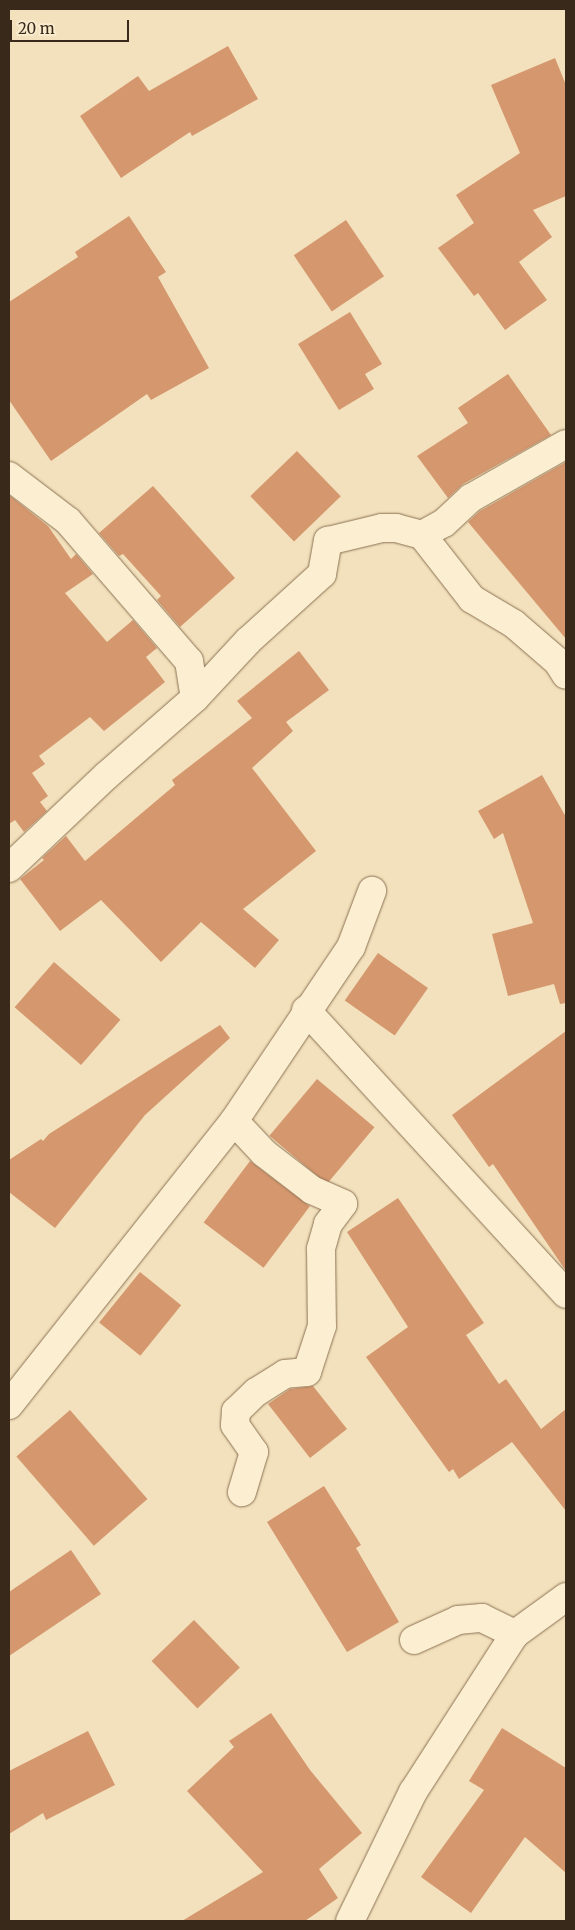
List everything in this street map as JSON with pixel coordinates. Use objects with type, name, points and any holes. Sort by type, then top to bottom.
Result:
[{"type":"street","points":[[422,535],[444,523],[470,498],[566,444]]},
{"type":"street","points":[[9,476],[68,521],[189,660],[195,698]]},
{"type":"street","points":[[9,868],[106,776],[195,698],[248,641],[322,574],[328,540],[360,536],[382,528],[396,528],[422,535],[472,599],[514,624],[558,662],[566,675]]},
{"type":"street","points":[[9,1405],[234,1121],[306,1010],[351,947],[372,891]]},
{"type":"street","points":[[306,1010],[566,1294]]},
{"type":"street","points":[[234,1121],[264,1153],[312,1190],[343,1204],[328,1224],[321,1249],[322,1326],[306,1372],[285,1374],[256,1392],[236,1411],[236,1425],[254,1452],[242,1492]]},
{"type":"street","points":[[350,1921],[412,1792],[515,1634],[566,1598]]},
{"type":"street","points":[[414,1640],[458,1620],[482,1618],[515,1634]]},
{"type":"building","points":[[228,46],[258,99],[192,136],[190,132],[121,178],[80,116],[138,76],[149,91]]},
{"type":"building","points":[[555,58],[566,85],[566,196],[533,210],[552,237],[519,262],[547,300],[505,330],[478,293],[474,296],[438,248],[474,223],[456,195],[520,153],[491,85]]},
{"type":"building","points":[[129,216],[166,272],[158,277],[209,368],[151,400],[147,394],[51,461],[9,400],[9,302],[78,257],[75,252]]},
{"type":"building","points":[[346,220],[384,276],[332,312],[294,255]]},
{"type":"building","points":[[350,312],[382,364],[365,374],[374,389],[339,410],[298,344]]},
{"type":"building","points":[[508,374],[551,435],[463,484],[448,498],[417,456],[468,423],[458,408]]},
{"type":"building","points":[[297,451],[341,496],[294,541],[250,496]]},
{"type":"building","points":[[566,462],[566,639],[468,522],[480,511]]},
{"type":"building","points":[[153,486],[235,578],[180,627],[157,600],[161,596],[123,554],[119,556],[99,533]]},
{"type":"building","points":[[9,495],[48,526],[71,559],[76,554],[93,574],[65,593],[107,642],[133,620],[157,648],[146,657],[165,682],[104,731],[90,717],[39,756],[45,764],[32,773],[48,796],[40,802],[47,811],[24,832],[15,820],[9,824]]},
{"type":"building","points":[[299,651],[329,690],[286,722],[293,731],[252,768],[316,851],[243,909],[279,940],[255,968],[201,922],[161,962],[101,900],[60,931],[20,879],[44,860],[42,858],[66,836],[85,861],[175,785],[172,780],[252,718],[237,701]]},
{"type":"building","points":[[542,775],[566,817],[566,1003],[560,1004],[554,984],[508,996],[492,934],[533,923],[503,833],[494,839],[478,811]]},
{"type":"building","points":[[378,953],[428,988],[395,1035],[345,1001]]},
{"type":"building","points":[[54,962],[120,1020],[81,1065],[15,1007]]},
{"type":"building","points":[[220,1025],[230,1038],[145,1115],[55,1228],[9,1192],[9,1160],[41,1139],[43,1141],[49,1134]]},
{"type":"building","points":[[566,1031],[566,1271],[493,1164],[489,1167],[452,1115]]},
{"type":"building","points":[[317,1079],[374,1127],[327,1184],[269,1136]]},
{"type":"building","points":[[250,1161],[310,1206],[264,1268],[204,1222]]},
{"type":"building","points":[[398,1198],[484,1323],[466,1335],[499,1384],[506,1379],[541,1429],[566,1409],[566,1511],[512,1442],[459,1479],[453,1469],[449,1472],[366,1357],[408,1327],[347,1232]]},
{"type":"building","points":[[140,1272],[181,1305],[140,1356],[99,1323]]},
{"type":"building","points":[[313,1386],[347,1429],[310,1458],[268,1404],[290,1389]]},
{"type":"building","points":[[70,1410],[147,1499],[94,1546],[16,1457]]},
{"type":"building","points":[[324,1486],[361,1545],[356,1548],[399,1622],[347,1652],[267,1522]]},
{"type":"building","points":[[71,1550],[101,1594],[9,1656],[9,1592]]},
{"type":"building","points":[[194,1620],[240,1667],[197,1708],[152,1661]]},
{"type":"building","points":[[271,1713],[310,1770],[362,1833],[319,1869],[338,1898],[305,1921],[182,1921],[263,1872],[187,1791],[234,1747],[229,1741]]},
{"type":"building","points":[[502,1728],[566,1768],[566,1873],[525,1837],[471,1913],[421,1877],[484,1790],[469,1781]]},
{"type":"building","points":[[88,1731],[115,1785],[46,1820],[43,1813],[9,1834],[9,1771]]}]
